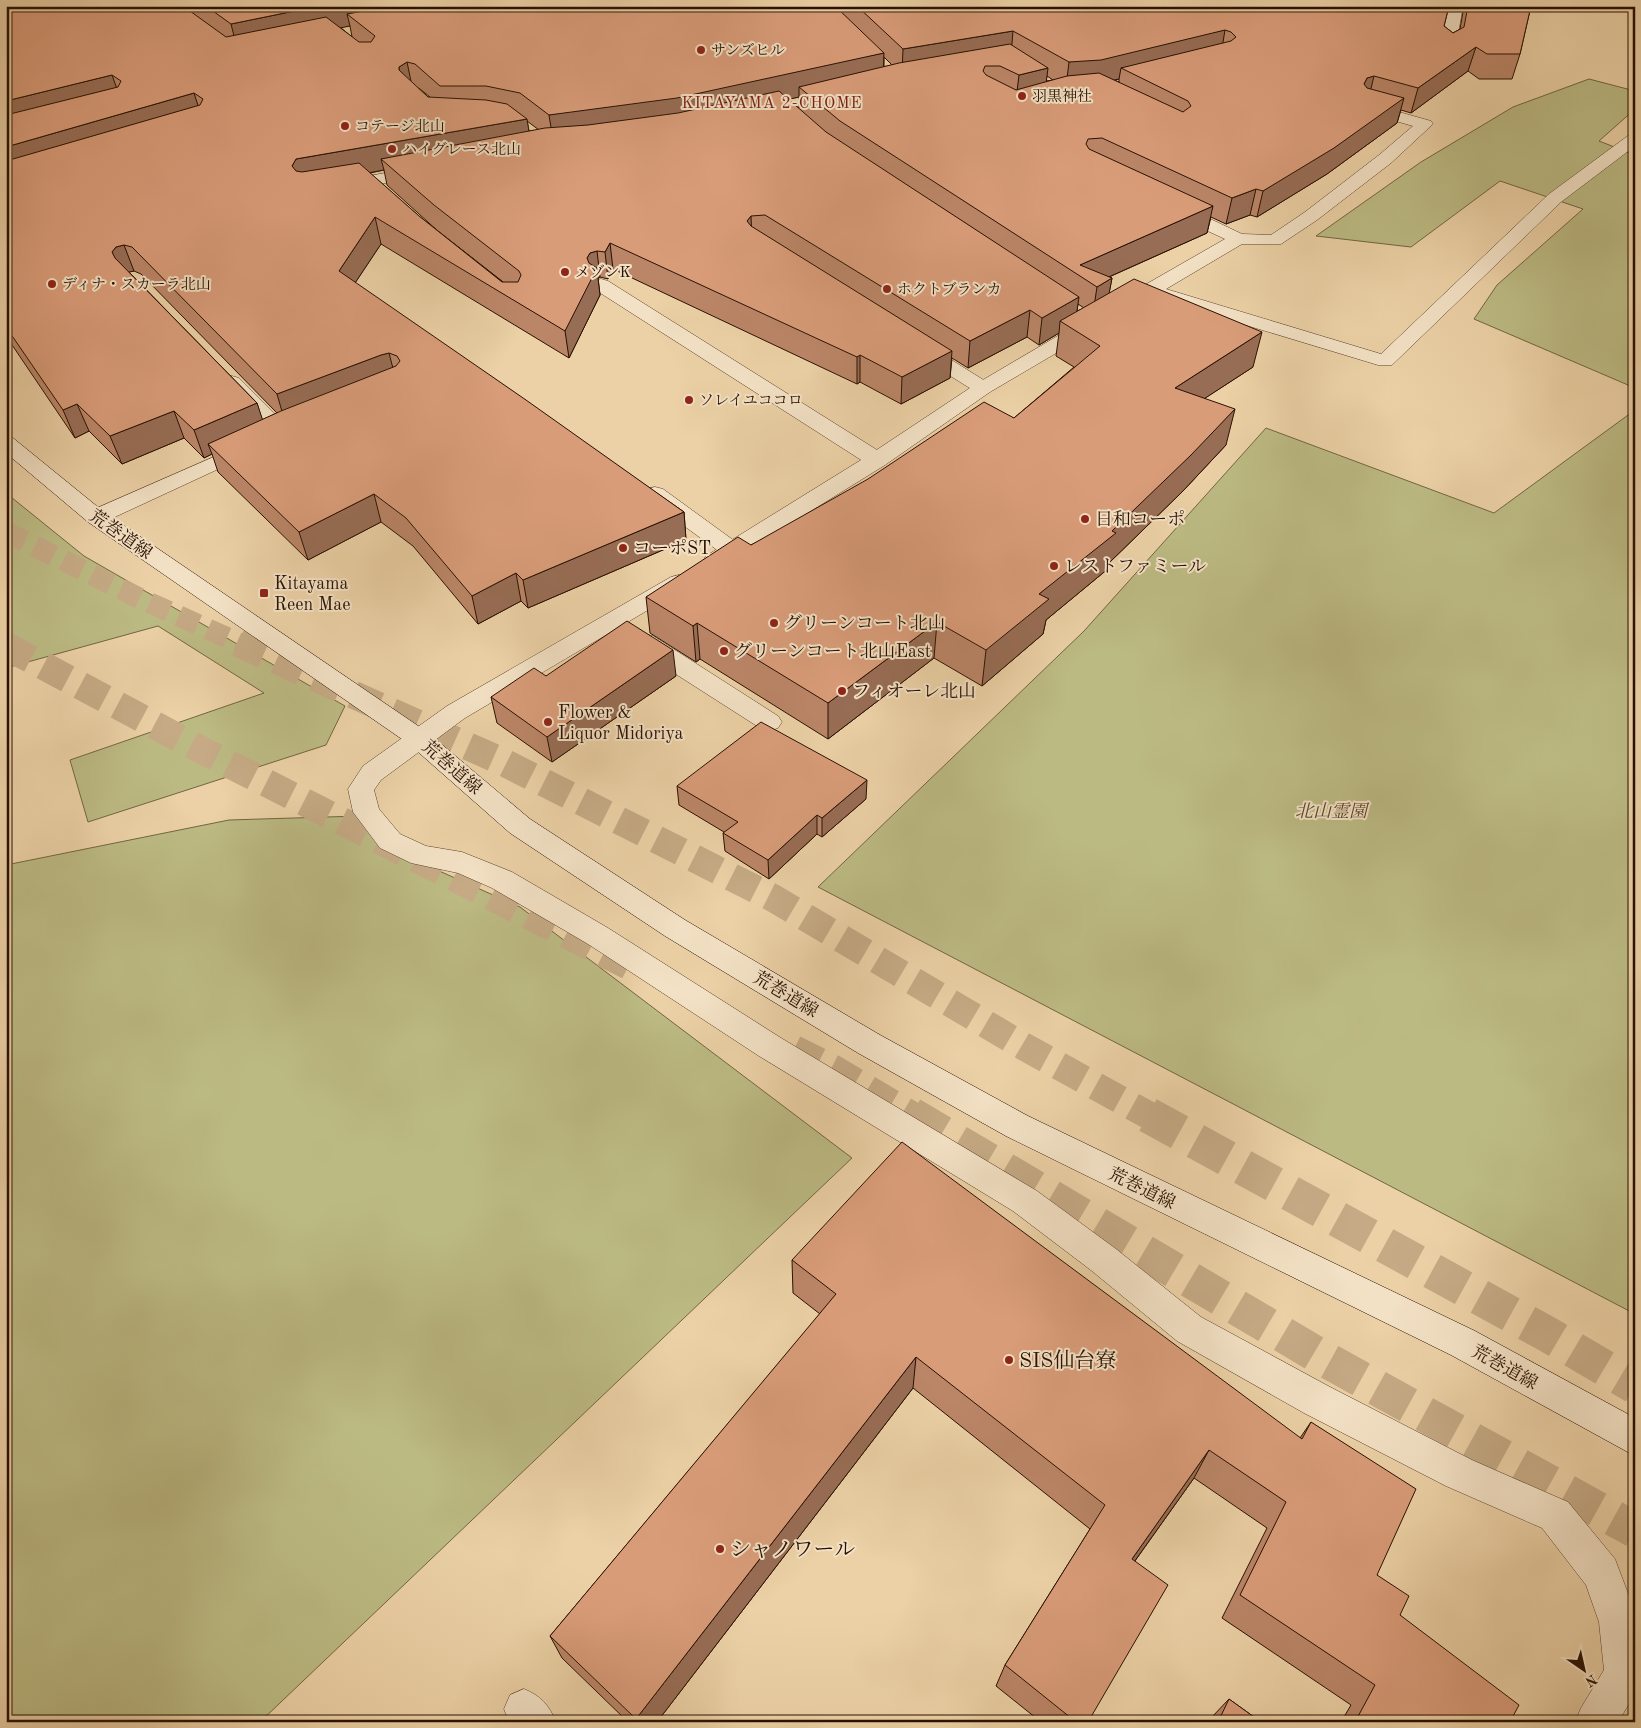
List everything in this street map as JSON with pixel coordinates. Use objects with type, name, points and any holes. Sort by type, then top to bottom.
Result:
[{"type":"street","points":[[1447,51],[1456,6]]},
{"type":"street","points":[[1161,202],[1239,239],[1275,240],[1311,216],[1385,159],[1425,124],[1367,108]]},
{"type":"street","points":[[1239,239],[1142,295],[1385,361],[1555,198],[1635,138]]},
{"type":"street","points":[[326,188],[442,168]]},
{"type":"street","points":[[369,181],[383,194]]},
{"type":"street","points":[[601,285],[877,460]]},
{"type":"street","points":[[1092,317],[877,460],[612,622],[456,712],[372,773],[361,789],[366,812],[390,841],[421,856],[462,864],[502,880],[598,936],[770,1048],[1025,1201],[1104,1260],[1189,1329],[1317,1400],[1459,1473],[1556,1515],[1601,1573],[1619,1622],[1624,1674],[1595,1722]]},
{"type":"street","points":[[900,336],[983,388]]},
{"type":"street","points":[[221,370],[282,433]]},
{"type":"street","points":[[96,518],[282,433],[317,419]]},
{"type":"street","name":"荒巻道線","points":[[6,442],[96,518],[418,738],[520,826],[675,928],[870,1044],[1016,1126],[1462,1343],[1635,1438]]},
{"type":"street","points":[[635,480],[732,550]]},
{"type":"street","points":[[612,622],[769,722]]},
{"type":"green space","points":[[1589,79],[1635,91],[1635,109],[1599,141],[1635,155],[1635,388],[1474,319],[1497,285],[1583,209],[1500,181],[1411,247],[1316,236],[1421,162],[1513,107]]},
{"type":"green space","name":"北山霊園","points":[[1635,410],[1635,1314],[818,887],[1084,631],[1266,428],[1494,513]]},
{"type":"green space","points":[[6,493],[84,556],[345,706],[326,745],[88,822],[70,760],[264,693],[158,626],[6,668]]},
{"type":"green space","points":[[359,816],[390,849],[520,907],[852,1158],[260,1722],[6,1722],[6,865],[229,820]]},
{"type":"building","points":[[6,6],[183,6],[226,37],[326,17],[359,42],[371,42],[375,36],[347,14],[392,6],[835,6],[884,53],[677,98],[549,115],[520,93],[486,86],[440,86],[415,64],[407,62],[399,67],[399,70],[428,97],[486,100],[507,104],[527,119],[296,159],[292,166],[296,171],[302,172],[359,163],[419,216],[502,282],[518,282],[521,275],[519,271],[434,205],[381,159],[545,128],[588,125],[678,113],[779,91],[826,132],[1079,297],[1042,318],[1030,310],[970,341],[765,215],[751,216],[747,221],[751,226],[952,351],[902,377],[860,355],[857,357],[610,243],[605,252],[597,251],[590,253],[587,258],[589,263],[597,268],[565,331],[375,217],[339,271],[684,512],[523,580],[516,573],[472,596],[406,518],[374,494],[299,532],[208,444],[281,411],[396,366],[400,361],[397,356],[389,353],[381,355],[277,394],[132,247],[124,245],[116,247],[112,252],[115,258],[257,403],[194,430],[174,411],[110,436],[77,404],[63,410],[6,327],[6,161],[200,105],[203,99],[194,93],[6,147],[6,115],[118,87],[121,81],[112,75],[6,101]]},
{"type":"building","points":[[206,6],[319,6],[231,24]]},
{"type":"building","points":[[857,6],[1449,6],[1444,26],[1453,33],[1464,27],[1468,6],[1531,6],[1520,54],[1487,54],[1476,47],[1418,88],[1374,76],[1367,78],[1364,84],[1367,88],[1404,98],[1334,148],[1263,191],[1256,189],[1232,198],[1102,138],[1088,139],[1086,144],[1089,149],[1213,206],[1080,265],[1112,278],[1097,287],[840,121],[799,87],[899,63],[1010,44],[1048,68],[1019,75],[1000,66],[985,66],[983,71],[986,75],[1016,90],[1067,76],[1099,73],[1183,112],[1191,106],[1188,101],[1121,68],[1231,41],[1236,37],[1231,32],[1225,30],[1101,60],[1069,62],[1013,31],[903,49]]},
{"type":"building","points":[[1134,279],[1262,332],[1175,388],[1235,409],[1191,455],[1112,531],[1116,533],[1039,594],[1049,599],[986,650],[937,622],[828,703],[697,623],[693,626],[646,597],[738,537],[751,545],[868,479],[984,402],[1014,418],[1100,346],[1060,321]]},
{"type":"building","points":[[627,621],[673,650],[547,737],[491,697],[534,668],[546,676]]},
{"type":"building","points":[[761,722],[867,780],[822,818],[817,815],[768,860],[723,833],[738,822],[677,786]]},
{"type":"building","points":[[902,1142],[1302,1439],[1311,1422],[1416,1489],[1377,1575],[1409,1596],[1400,1615],[1519,1705],[1510,1722],[1355,1722],[1375,1685],[1240,1595],[1286,1502],[1209,1450],[1132,1559],[1168,1585],[1088,1722],[1076,1722],[1005,1665],[1105,1505],[916,1357],[636,1719],[550,1636],[836,1294],[792,1260]]},
{"type":"building","points":[[1229,1699],[1261,1722],[1218,1722]]},
{"type":"tunnel","points":[[6,532],[139,598],[241,644]]},
{"type":"tunnel","points":[[238,643],[501,761],[773,898],[1023,1046],[1150,1116]]},
{"type":"tunnel","points":[[6,646],[211,755],[629,966]]},
{"type":"tunnel","points":[[794,1049],[834,1069],[913,1116]]},
{"type":"tunnel","points":[[911,1115],[1321,1357],[1635,1530]]},
{"type":"tunnel","points":[[1148,1115],[1547,1334],[1635,1386]]},
{"type":"place","name":"サンズヒル","points":[[701,50]]},
{"type":"place","name":"羽黒神社","points":[[1022,96]]},
{"type":"place","name":"コテージ北山","points":[[345,126]]},
{"type":"place","name":"ハイグレース北山","points":[[392,149]]},
{"type":"place","name":"メゾンK","points":[[565,272]]},
{"type":"place","name":"ディナ・スカーラ北山","points":[[52,284]]},
{"type":"place","name":"ホクトブランカ","points":[[887,289]]},
{"type":"place","name":"ソレイユココロ","points":[[689,400]]},
{"type":"place","name":"日和コーポ","points":[[1085,519]]},
{"type":"place","name":"コーポST","points":[[623,548]]},
{"type":"place","name":"レストファミール","points":[[1054,566]]},
{"type":"place","name":"Kitayama Reen Mae","points":[[264,593]]},
{"type":"place","name":"グリーンコート北山","points":[[774,623]]},
{"type":"place","name":"グリーンコート北山East","points":[[724,651]]},
{"type":"place","name":"フィオーレ北山","points":[[842,691]]},
{"type":"place","name":"Flower & Liquor Midoriya","points":[[548,722]]},
{"type":"place","name":"SIS仙台寮","points":[[1009,1360]]},
{"type":"place","name":"シャノワール","points":[[720,1549]]},
{"type":"district","name":"KITAYAMA 2-CHOME","points":[[772,102]]}]
